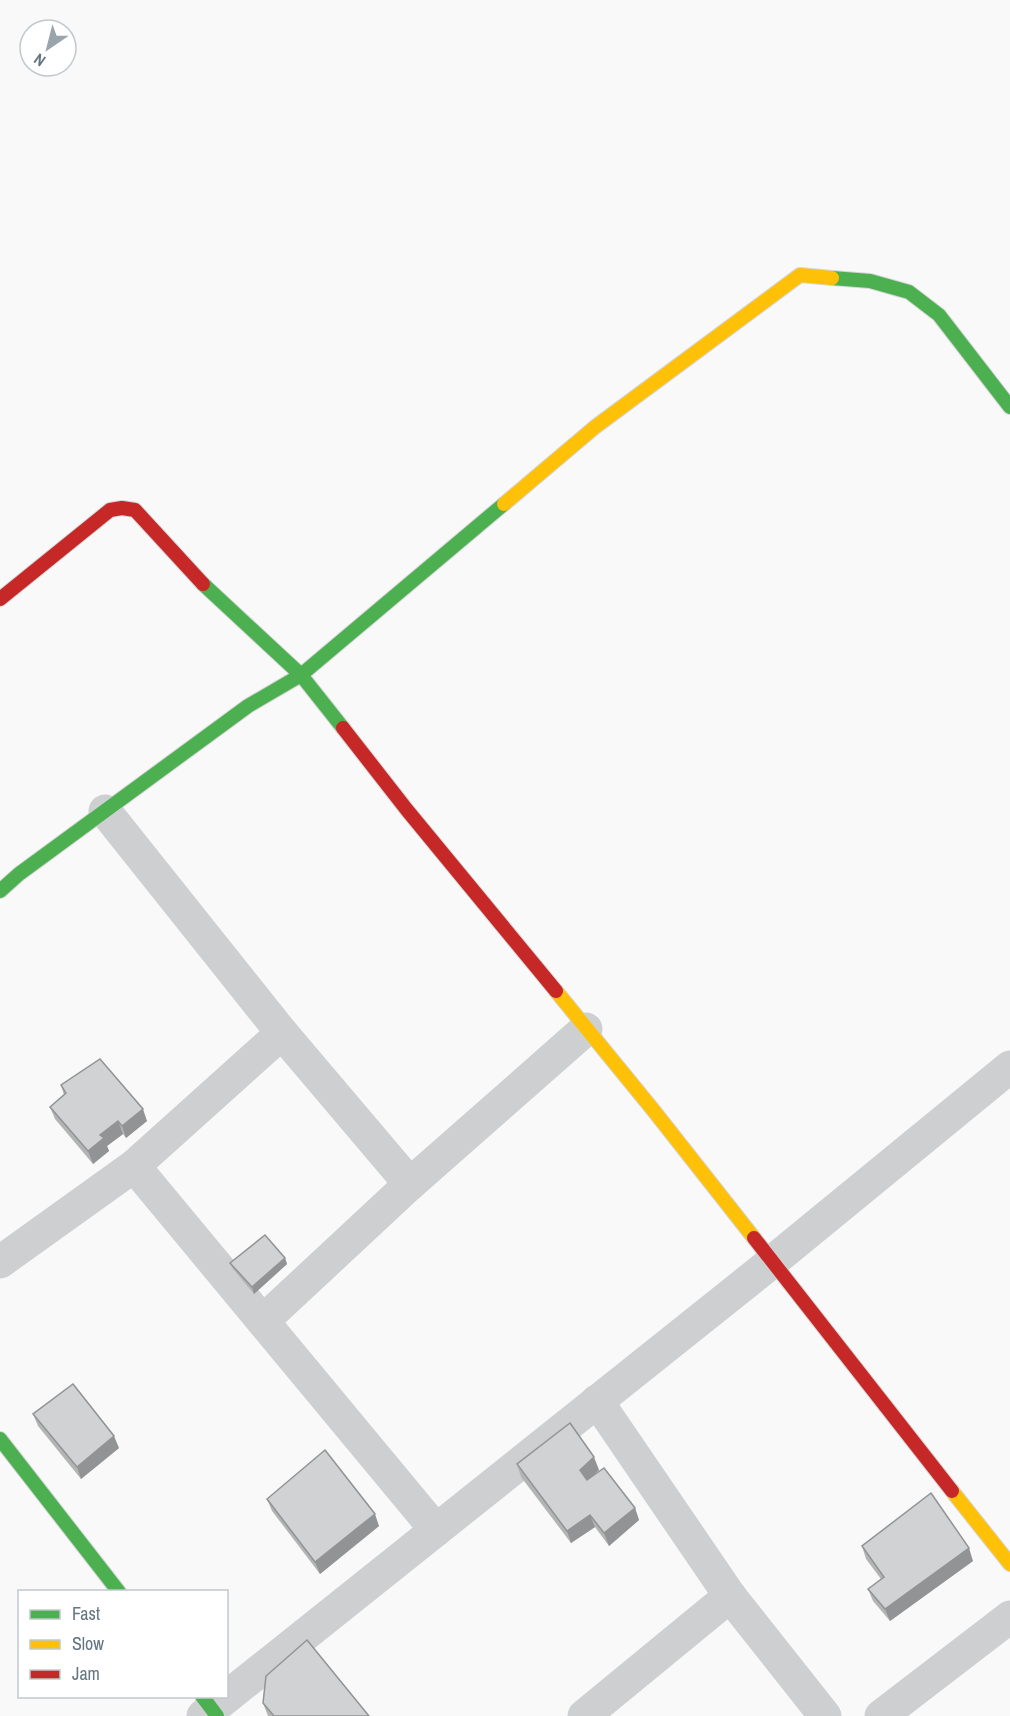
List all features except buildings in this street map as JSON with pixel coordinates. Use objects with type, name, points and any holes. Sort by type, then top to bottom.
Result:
[{"type":"street","points":[[0,891],[19,874],[248,706],[301,675],[595,427],[800,275],[870,281],[909,291],[939,315],[1010,406]]},
{"type":"street","points":[[0,599],[110,510],[122,508],[135,510],[209,590],[301,675],[407,810],[654,1111],[1010,1564]]},
{"type":"street","points":[[105,811],[282,1033],[410,1184]]},
{"type":"street","points":[[263,1321],[410,1184],[586,1029]]},
{"type":"street","points":[[0,1262],[134,1166],[282,1033]]},
{"type":"street","points":[[228,1694],[772,1262],[1010,1066]]},
{"type":"street","points":[[134,1166],[436,1530]]},
{"type":"street","points":[[597,1401],[730,1596],[825,1716]]},
{"type":"street","points":[[0,1439],[117,1590]]},
{"type":"street","points":[[586,1715],[730,1596]]},
{"type":"street","points":[[881,1716],[1010,1617]]},
{"type":"street","points":[[209,1709],[223,1698]]},
{"type":"traffic: fast","points":[[832,278],[870,281],[909,292],[939,315],[1010,407]]},
{"type":"traffic: fast","points":[[203,584],[301,675],[504,504]]},
{"type":"traffic: fast","points":[[0,891],[19,874],[248,706],[301,675],[343,728]]},
{"type":"traffic: fast","points":[[0,1439],[117,1590]]},
{"type":"traffic: fast","points":[[204,1698],[217,1716]]},
{"type":"traffic: slow","points":[[504,504],[595,427],[800,275],[832,278]]},
{"type":"traffic: slow","points":[[556,991],[754,1238]]},
{"type":"traffic: slow","points":[[952,1491],[1010,1564]]},
{"type":"traffic: jam","points":[[0,599],[110,510],[122,508],[135,510],[203,584]]},
{"type":"traffic: jam","points":[[343,728],[407,810],[556,991]]},
{"type":"traffic: jam","points":[[754,1238],[952,1491]]}]
